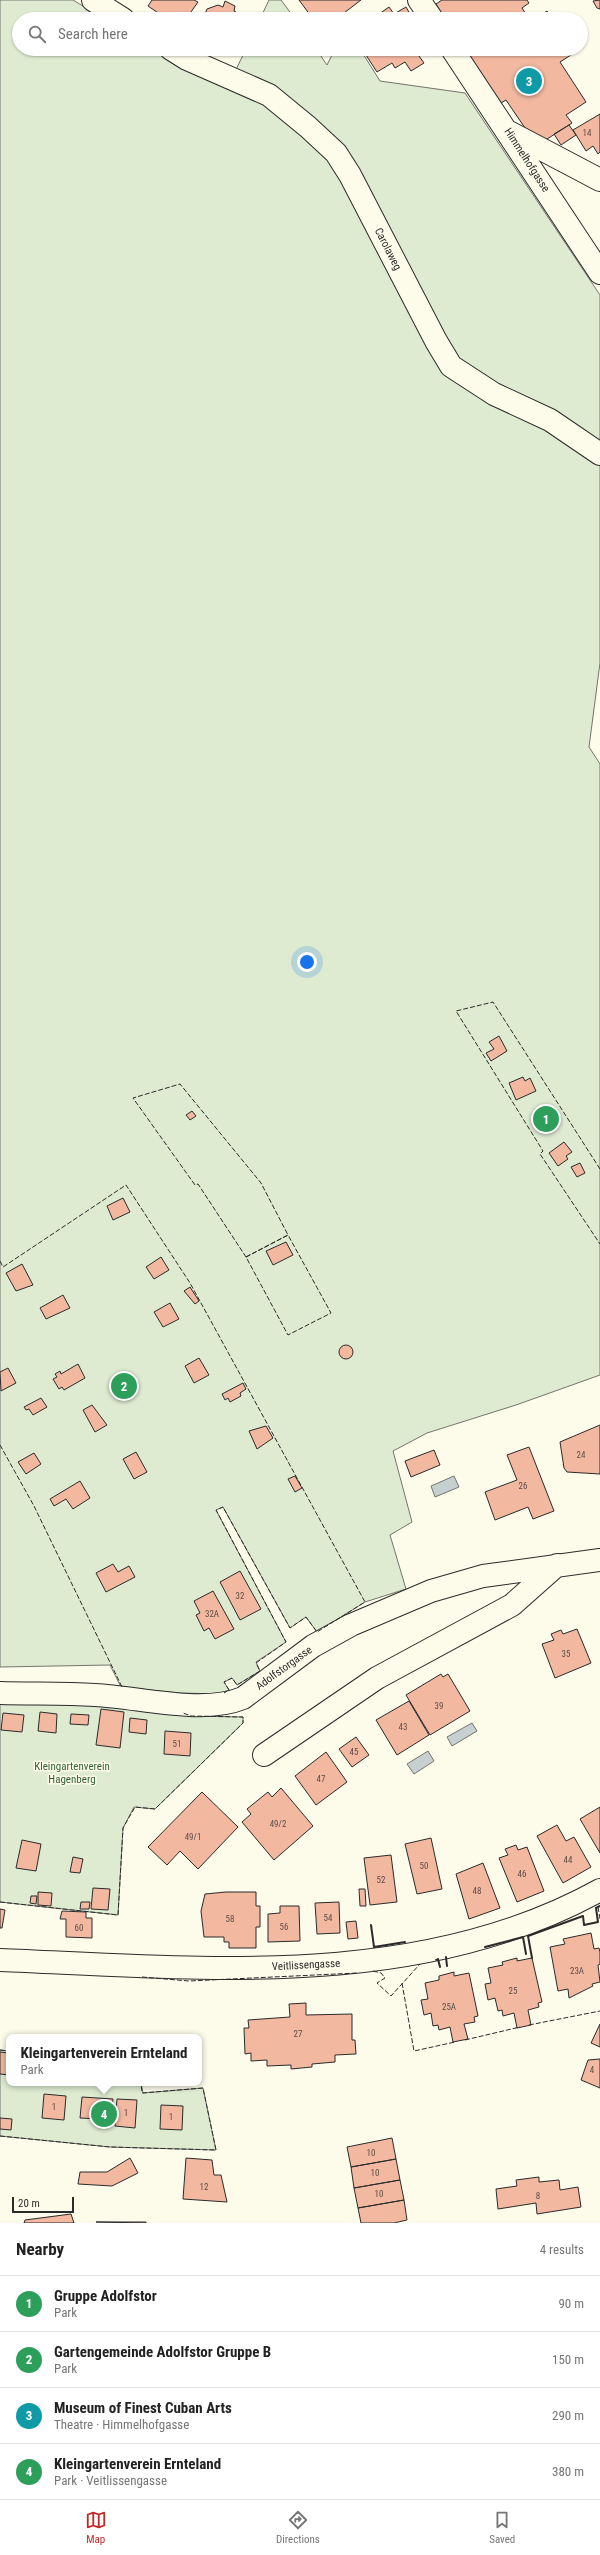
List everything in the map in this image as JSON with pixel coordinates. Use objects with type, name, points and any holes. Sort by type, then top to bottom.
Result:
[{"type":"street","points":[[93,0],[112,12]]},
{"type":"street","points":[[419,0],[427,12]]},
{"type":"street","name":"Carolaweg","points":[[182,56],[269,95],[308,127],[336,153],[350,175],[436,341],[451,366],[494,394],[550,420],[600,454]]},
{"type":"street","name":"Himmelhofgasse","points":[[457,56],[508,131],[600,272]]},
{"type":"street","points":[[508,131],[600,180]]},
{"type":"street","name":"Adolfstorgasse","points":[[0,1693],[96,1695],[201,1704],[233,1702],[243,1698],[313,1646],[351,1625],[431,1591],[483,1576],[600,1560]]},
{"type":"street","points":[[264,1756],[377,1678],[512,1605],[557,1565]]},
{"type":"street","name":"Veitlissengasse","points":[[0,1960],[187,1968],[362,1962],[412,1955],[515,1927],[600,1890]]},
{"type":"green space","points":[[0,0],[73,0],[93,12],[12,12],[12,56],[162,56],[175,65],[229,84],[243,56],[321,56],[327,65],[332,56],[364,56],[380,81],[465,93],[600,295],[600,663],[589,747],[600,764],[600,1375],[516,1405],[427,1433],[393,1451],[412,1522],[390,1535],[406,1589],[365,1602],[317,1632],[306,1617],[290,1628],[223,1507],[216,1510],[286,1642],[256,1662],[260,1671],[237,1685],[232,1678],[224,1682],[229,1690],[222,1694],[179,1693],[121,1687],[110,1665],[0,1667]]},
{"type":"green space","points":[[269,0],[281,0],[290,12],[263,12]]},
{"type":"green space","name":"Kleingartenverein Hagenberg","points":[[0,1699],[177,1710],[191,1716],[243,1717],[243,1723],[155,1809],[134,1807],[123,1828],[118,1915],[0,1902]]},
{"type":"green space","points":[[0,2050],[6,2051],[6,2086],[142,2086],[143,2093],[203,2088],[216,2150],[110,2147],[0,2136]]},
{"type":"shaded area","points":[[454,1476],[459,1487],[435,1497],[431,1486]]},
{"type":"shaded area","points":[[472,1723],[477,1731],[452,1746],[447,1737]]},
{"type":"shaded area","points":[[428,1751],[434,1761],[414,1774],[407,1764]]},
{"type":"building","points":[[152,0],[194,0],[198,2],[191,12],[157,12],[148,6]]},
{"type":"building","points":[[299,0],[361,0],[345,12],[308,12]]},
{"type":"building","points":[[442,0],[527,0],[529,3],[522,8],[525,12],[441,12],[436,4]]},
{"type":"building","points":[[600,0],[600,9],[597,8],[593,1]]},
{"type":"building","points":[[225,1],[235,6],[234,11],[236,12],[206,12],[207,9],[218,5],[223,7]]},
{"type":"building","points":[[389,7],[393,12],[382,12]]},
{"type":"building","points":[[406,7],[409,12],[397,12]]},
{"type":"building","points":[[367,56],[419,56],[424,63],[411,71],[405,62],[395,68],[392,63],[377,72]]},
{"type":"building","points":[[470,56],[569,56],[560,62],[586,102],[566,115],[572,123],[544,141],[525,128],[506,100],[501,103]]},
{"type":"building","points":[[600,114],[600,152],[598,154],[593,146],[586,151],[573,130]]},
{"type":"building","points":[[569,125],[576,135],[561,145],[554,134]]},
{"type":"building","points":[[499,1036],[507,1051],[491,1061],[486,1053],[494,1049],[489,1042]]},
{"type":"building","points":[[523,1077],[525,1081],[530,1078],[536,1091],[516,1100],[509,1083]]},
{"type":"building","points":[[192,1111],[196,1116],[190,1120],[186,1115]]},
{"type":"building","points":[[564,1142],[572,1152],[566,1156],[568,1159],[558,1166],[549,1153]]},
{"type":"building","points":[[580,1163],[585,1173],[577,1177],[571,1167]]},
{"type":"building","points":[[123,1198],[130,1212],[113,1220],[107,1206]]},
{"type":"building","points":[[286,1242],[293,1255],[273,1265],[266,1251]]},
{"type":"building","points":[[161,1257],[169,1270],[154,1279],[146,1267]]},
{"type":"building","points":[[22,1264],[33,1285],[16,1291],[6,1273]]},
{"type":"building","points":[[190,1287],[199,1301],[195,1304],[184,1291]]},
{"type":"building","points":[[63,1295],[70,1308],[46,1319],[40,1308]]},
{"type":"building","points":[[170,1303],[179,1319],[163,1327],[154,1312]]},
{"type":"building","points":[[346,1345],[351,1347],[353,1352],[351,1357],[346,1359],[341,1357],[339,1352],[341,1347]]},
{"type":"building","points":[[199,1358],[209,1375],[194,1383],[185,1366]]},
{"type":"building","points":[[78,1364],[85,1378],[64,1390],[62,1387],[59,1389],[53,1379],[57,1377],[55,1374],[60,1371],[61,1374]]},
{"type":"building","points":[[8,1368],[16,1383],[1,1391],[0,1372]]},
{"type":"building","points":[[243,1383],[246,1389],[240,1393],[241,1396],[230,1402],[228,1398],[225,1400],[222,1394]]},
{"type":"building","points":[[41,1398],[47,1407],[33,1415],[29,1409],[26,1410],[24,1407]]},
{"type":"building","points":[[92,1405],[107,1425],[95,1432],[83,1410]]},
{"type":"building","points":[[600,1425],[600,1474],[567,1472],[564,1468],[560,1442]]},
{"type":"building","points":[[266,1426],[273,1438],[257,1449],[249,1431]]},
{"type":"building","points":[[529,1447],[554,1511],[533,1519],[528,1507],[495,1520],[485,1492],[517,1480],[507,1455]]},
{"type":"building","points":[[434,1450],[440,1465],[411,1477],[405,1461]]},
{"type":"building","points":[[136,1452],[147,1472],[134,1479],[123,1459]]},
{"type":"building","points":[[34,1453],[41,1464],[26,1474],[18,1462]]},
{"type":"building","points":[[295,1476],[302,1488],[295,1492],[288,1479]]},
{"type":"building","points":[[80,1481],[90,1498],[73,1509],[66,1499],[54,1506],[50,1499]]},
{"type":"building","points":[[113,1564],[118,1572],[129,1566],[135,1577],[106,1592],[96,1573]]},
{"type":"building","points":[[240,1571],[261,1609],[240,1620],[220,1582]]},
{"type":"building","points":[[213,1591],[234,1629],[215,1639],[209,1628],[204,1631],[196,1615],[200,1613],[194,1601]]},
{"type":"building","points":[[577,1629],[591,1663],[555,1678],[542,1644],[554,1640],[551,1634],[561,1630],[563,1634]]},
{"type":"building","points":[[441,1674],[443,1677],[448,1674],[470,1711],[430,1735],[406,1695]]},
{"type":"building","points":[[409,1701],[429,1735],[397,1755],[376,1720]]},
{"type":"building","points":[[101,1709],[124,1712],[120,1748],[96,1745]]},
{"type":"building","points":[[40,1712],[57,1714],[56,1733],[38,1731]]},
{"type":"building","points":[[3,1713],[24,1715],[22,1732],[1,1730]]},
{"type":"building","points":[[71,1714],[89,1715],[88,1725],[70,1724]]},
{"type":"building","points":[[130,1718],[147,1720],[146,1734],[129,1732]]},
{"type":"building","points":[[165,1731],[191,1733],[190,1756],[164,1754]]},
{"type":"building","points":[[356,1737],[369,1755],[352,1767],[339,1749]]},
{"type":"building","points":[[326,1752],[347,1782],[316,1805],[295,1776]]},
{"type":"building","points":[[281,1788],[313,1826],[274,1860],[242,1822],[251,1814],[247,1809],[268,1792],[272,1797]]},
{"type":"building","points":[[202,1792],[238,1827],[198,1869],[180,1851],[167,1865],[148,1847]]},
{"type":"building","points":[[600,1807],[600,1853],[580,1819]]},
{"type":"building","points":[[557,1825],[566,1841],[574,1837],[591,1867],[563,1883],[537,1836]]},
{"type":"building","points":[[431,1838],[442,1889],[417,1894],[405,1844]]},
{"type":"building","points":[[22,1840],[41,1844],[36,1871],[16,1868]]},
{"type":"building","points":[[516,1845],[518,1850],[527,1847],[544,1891],[517,1902],[499,1858],[508,1855],[505,1849]]},
{"type":"building","points":[[391,1855],[397,1902],[370,1905],[364,1858]]},
{"type":"building","points":[[73,1857],[83,1859],[80,1873],[70,1872]]},
{"type":"building","points":[[483,1863],[500,1908],[469,1919],[456,1874]]},
{"type":"building","points":[[93,1888],[110,1889],[108,1910],[91,1909]]},
{"type":"building","points":[[359,1889],[365,1889],[366,1906],[360,1906]]},
{"type":"building","points":[[38,1892],[52,1893],[51,1906],[38,1905]]},
{"type":"building","points":[[256,1892],[256,1906],[260,1906],[260,1927],[256,1927],[256,1948],[229,1948],[229,1942],[224,1942],[224,1937],[204,1937],[201,1911],[205,1894]]},
{"type":"building","points":[[31,1896],[37,1896],[36,1904],[30,1903]]},
{"type":"building","points":[[81,1902],[90,1902],[89,1909],[80,1909]]},
{"type":"building","points":[[339,1902],[340,1933],[317,1934],[315,1903]]},
{"type":"building","points":[[280,1906],[299,1906],[300,1941],[268,1942],[268,1914],[280,1913]]},
{"type":"building","points":[[0,1909],[5,1910],[2,1928],[0,1928]]},
{"type":"building","points":[[62,1911],[86,1912],[86,1918],[92,1918],[92,1938],[66,1937],[66,1919],[60,1919]]},
{"type":"building","points":[[356,1921],[358,1938],[348,1939],[346,1922]]},
{"type":"building","points":[[591,1933],[594,1949],[599,1948],[600,1952],[600,1964],[598,1965],[600,1982],[592,1984],[593,1986],[569,1998],[568,1989],[558,1991],[550,1947],[565,1944],[563,1939]]},
{"type":"building","points":[[517,1958],[517,1961],[532,1958],[542,2002],[538,2003],[539,2007],[528,2010],[531,2025],[517,2028],[514,2013],[503,2016],[502,2010],[498,2011],[495,1998],[488,2000],[485,1984],[491,1983],[488,1968],[503,1965],[502,1962]]},
{"type":"building","points":[[454,1972],[454,1976],[469,1973],[478,2016],[474,2017],[475,2022],[464,2024],[468,2039],[453,2042],[450,2027],[439,2030],[438,2025],[433,2026],[431,2013],[424,2015],[421,2000],[428,1999],[425,1983],[439,1980],[439,1976]]},
{"type":"building","points":[[306,2003],[306,2015],[352,2014],[352,2040],[355,2040],[356,2054],[335,2055],[335,2062],[312,2064],[312,2067],[291,2069],[291,2065],[267,2066],[267,2060],[251,2061],[251,2053],[245,2054],[244,2028],[249,2028],[248,2020],[290,2017],[289,2004]]},
{"type":"building","points":[[600,2024],[600,2047],[591,2043]]},
{"type":"building","points":[[0,2052],[6,2053],[6,2075],[0,2074]]},
{"type":"building","points":[[600,2059],[600,2088],[581,2080],[588,2060]]},
{"type":"building","points":[[44,2094],[66,2096],[64,2120],[42,2118]]},
{"type":"building","points":[[82,2097],[113,2099],[112,2107],[103,2106],[102,2119],[80,2118]]},
{"type":"building","points":[[117,2099],[137,2100],[135,2128],[115,2126]]},
{"type":"building","points":[[161,2105],[183,2106],[182,2130],[160,2129]]},
{"type":"building","points":[[0,2118],[12,2119],[11,2130],[0,2129]]},
{"type":"building","points":[[392,2138],[396,2159],[351,2167],[347,2147]]},
{"type":"building","points":[[130,2158],[138,2173],[112,2186],[78,2184],[80,2172],[107,2172]]},
{"type":"building","points":[[186,2158],[212,2160],[214,2175],[221,2175],[227,2202],[183,2199]]},
{"type":"building","points":[[396,2159],[400,2180],[354,2188],[351,2167]]},
{"type":"building","points":[[539,2177],[539,2182],[559,2180],[560,2190],[578,2187],[581,2207],[537,2214],[536,2203],[498,2209],[496,2189],[517,2186],[516,2180]]},
{"type":"building","points":[[400,2180],[404,2200],[358,2208],[354,2188]]},
{"type":"building","points":[[404,2200],[407,2220],[394,2223],[361,2223],[358,2208]]},
{"type":"building","points":[[71,2214],[74,2223],[24,2223],[25,2220]]},
{"type":"building","points":[[96,2222],[146,2222],[146,2223]]},
{"type":"fence","points":[[600,1169],[493,1002],[456,1011],[543,1151],[540,1154],[600,1244]]},
{"type":"fence","points":[[246,1257],[288,1235],[261,1183],[180,1084],[133,1098],[195,1185],[198,1184],[246,1257],[288,1335],[331,1313],[288,1235],[246,1257]]},
{"type":"fence","points":[[0,1261],[3,1267],[126,1185],[190,1283],[365,1602],[317,1632],[306,1617],[290,1628],[223,1507],[216,1510],[286,1642],[256,1663],[260,1671],[237,1685],[232,1678],[224,1682],[229,1690],[224,1693]]},
{"type":"fence","points":[[0,1445],[34,1506],[122,1687]]},
{"type":"fence","points":[[0,1902],[118,1915],[123,1828],[135,1807],[155,1809],[243,1723],[243,1717],[191,1716],[183,1713]]},
{"type":"fence","points":[[598,1907],[600,1919]]},
{"type":"fence","points":[[435,1960],[438,1959],[440,1967]]},
{"type":"fence","points":[[373,1971],[381,1973],[385,1978],[377,1983],[391,1996],[420,1964]]},
{"type":"fence","points":[[142,1977],[189,1981],[357,1973]]},
{"type":"fence","points":[[402,1983],[414,2051],[455,2042]]},
{"type":"fence","points":[[529,2025],[600,2011]]},
{"type":"fence","points":[[465,2040],[520,2027]]},
{"type":"fence","points":[[0,2050],[6,2051]]},
{"type":"fence","points":[[0,2136],[110,2147],[216,2150],[203,2088],[142,2093],[141,2086]]},
{"type":"wall","points":[[532,1958],[528,1936],[583,1916],[584,1925],[598,1922],[596,1908],[600,1906]]},
{"type":"wall","points":[[371,1925],[374,1947],[405,1942]]},
{"type":"wall","points":[[485,1947],[523,1937],[526,1954]]},
{"type":"wall","points":[[446,1957],[447,1966]]},
{"type":"wall","points":[[437,1960],[438,1959],[440,1967]]},
{"type":"place","name":"Museum of Finest Cuban Arts","points":[[529,81]]},
{"type":"place","name":"Gruppe Adolfstor","points":[[546,1119]]},
{"type":"place","name":"Gartengemeinde Adolfstor Gruppe B","points":[[124,1386]]},
{"type":"place","name":"Kleingartenverein Ernteland","points":[[104,2114]]}]
